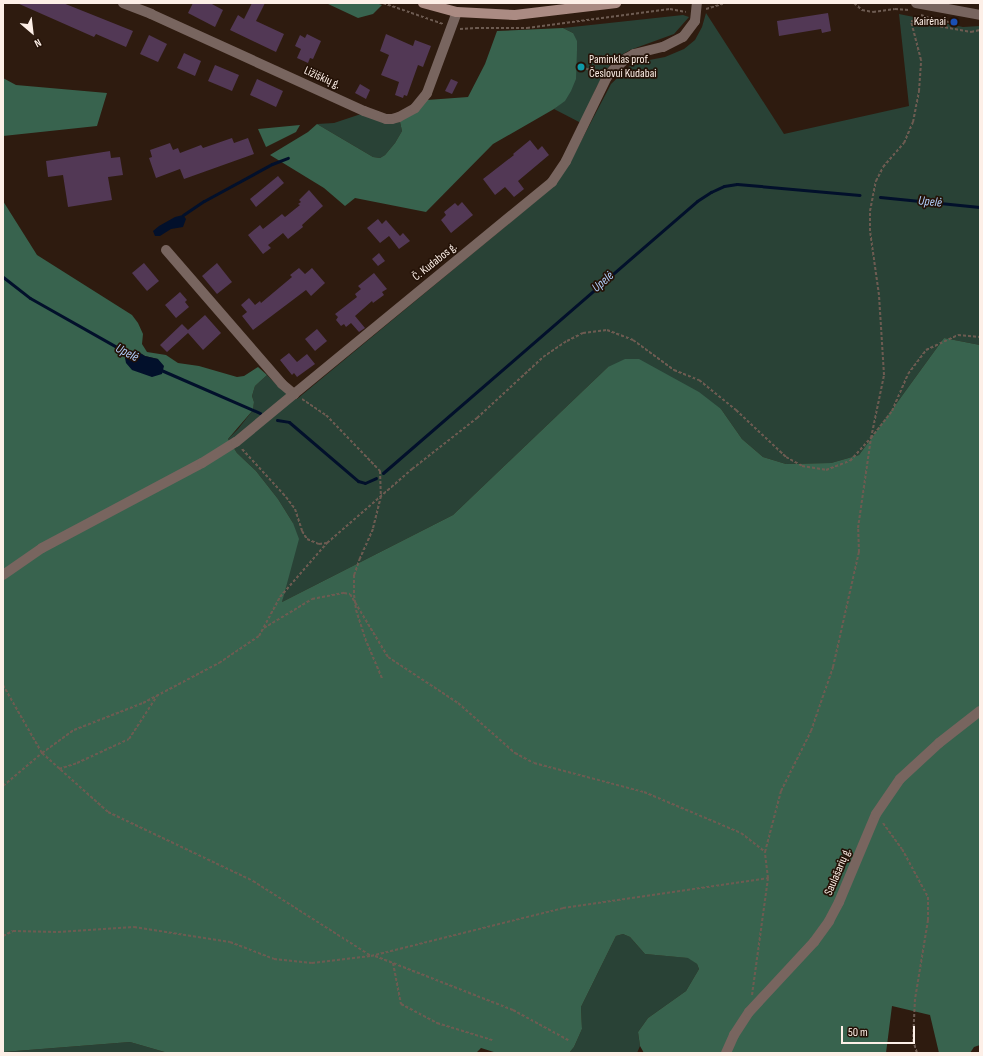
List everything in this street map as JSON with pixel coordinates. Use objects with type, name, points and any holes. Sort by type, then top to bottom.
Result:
[{"type":"main road","points":[[424,3],[457,12],[515,16],[616,3]]},
{"type":"street","name":"Ližiškių g.","points":[[123,3],[151,14],[364,111],[386,119],[399,117],[415,108],[427,93],[457,12]]},
{"type":"street","name":"Č. Kudabos g.","points":[[3,575],[42,548],[129,503],[236,442],[552,182],[566,161],[607,76],[627,58],[634,54],[673,43],[683,37],[695,21],[697,3]]},
{"type":"street","points":[[935,3],[949,8],[980,15]]},
{"type":"street","points":[[914,7],[949,8]]},
{"type":"street","points":[[166,250],[282,384],[294,394]]},
{"type":"street","name":"Saulašarių g.","points":[[726,1053],[734,1035],[749,1012],[814,942],[829,921],[840,902],[876,814],[900,779],[939,743],[980,711]]},
{"type":"path","points":[[854,3],[862,10],[873,12],[914,7]]},
{"type":"path","points":[[919,14],[932,19],[959,24]]},
{"type":"path","points":[[752,996],[768,878],[765,852],[781,791],[811,731],[833,667],[859,552],[858,528],[871,438],[884,375],[880,296],[870,232],[870,211],[876,181],[884,168],[904,143],[913,122],[919,91],[921,60],[911,21],[971,32],[980,30]]},
{"type":"path","points":[[581,67],[607,76]]},
{"type":"path","points":[[3,786],[42,753],[74,730],[143,703],[220,663],[259,636],[280,597],[327,543],[412,469],[477,418],[543,357],[567,340],[583,333],[607,330],[633,340],[674,370],[699,380],[736,410],[786,457],[802,466],[826,470],[850,461],[871,438],[892,411],[908,374],[926,350],[958,335],[980,337]]},
{"type":"path","points":[[294,394],[326,415],[377,466],[380,471],[381,496],[374,529],[360,558],[354,575],[354,602],[367,643],[382,679]]},
{"type":"path","points":[[236,442],[286,497],[295,510],[302,531],[307,539],[319,544],[327,543]]},
{"type":"path","points":[[263,628],[312,599],[344,593],[350,594],[388,657],[458,703],[515,753],[534,763],[644,792],[741,833],[765,852]]},
{"type":"path","points":[[3,686],[42,753],[108,812],[253,881],[371,956],[562,908],[768,878]]},
{"type":"path","points":[[59,769],[77,763],[129,739],[158,695]]},
{"type":"path","points":[[876,814],[902,850],[928,897],[928,920],[915,999],[913,1040],[917,1053]]},
{"type":"path","points":[[3,936],[12,932],[58,932],[134,927],[230,942],[274,959],[312,963],[377,956],[513,1010],[568,1040]]},
{"type":"path","points":[[393,963],[401,1004],[437,1023],[492,1040]]},
{"type":"green space","points":[[326,3],[376,3],[382,5],[373,14],[358,18]]},
{"type":"green space","points":[[706,13],[784,134],[909,106],[899,14],[963,27],[980,26],[980,345],[944,338],[859,455],[831,463],[786,464],[763,457],[742,439],[721,409],[608,367],[453,515],[282,602],[293,523],[278,499],[256,471],[237,453],[228,439],[253,410],[254,402],[252,396],[255,386],[267,375],[281,389],[297,399],[541,197],[569,164],[611,84],[630,66],[639,62],[665,57],[684,49],[695,40],[702,27]]},
{"type":"green space","points":[[683,15],[689,17],[674,34],[630,50],[616,58],[607,69],[596,88],[581,123],[554,109],[565,100],[573,33],[563,28]]},
{"type":"green space","points":[[563,28],[573,33],[577,41],[576,79],[565,101],[554,109],[493,144],[426,212],[355,198],[345,206],[324,188],[270,155],[308,132],[317,124],[373,157],[380,158],[385,155],[395,143],[402,131],[400,122],[427,100],[468,97],[485,64],[497,31]]},
{"type":"green space","points":[[3,78],[16,85],[107,93],[97,126],[3,136]]},
{"type":"green space","points":[[361,114],[388,123],[400,122],[402,131],[395,143],[385,155],[380,158],[373,157],[317,124],[334,123]]},
{"type":"green space","points":[[300,125],[296,132],[266,147],[258,129]]},
{"type":"green space","points":[[3,201],[37,255],[132,315],[143,334],[142,344],[147,352],[166,355],[178,363],[199,366],[237,377],[244,376],[258,367],[267,375],[255,386],[252,396],[254,402],[253,410],[228,439],[237,453],[256,471],[278,499],[293,523],[299,539],[282,602],[453,515],[608,367],[625,359],[639,359],[699,392],[721,409],[742,439],[763,457],[786,464],[831,463],[859,455],[944,338],[980,345],[980,1045],[974,1047],[970,1053],[939,1053],[930,1015],[892,1006],[886,1053],[644,1053],[640,1046],[638,1032],[648,1018],[686,991],[699,969],[697,964],[688,958],[645,954],[630,937],[623,934],[616,936],[581,1007],[582,1029],[574,1047],[569,1053],[497,1053],[481,1048],[476,1053],[168,1053],[130,1042],[3,1052]],"holes":[[[137,351],[145,356],[158,359],[152,377]]]},
{"type":"green space","points":[[623,934],[630,937],[645,954],[689,958],[697,964],[699,969],[686,991],[648,1018],[638,1032],[640,1046],[637,1053],[569,1053],[574,1047],[582,1029],[581,1007],[616,936]]},
{"type":"green space","points":[[130,1042],[168,1053],[3,1053],[3,1052]]},
{"type":"water","points":[[183,215],[186,219],[183,227],[171,229],[160,236],[155,236],[153,231],[159,226],[175,217]]},
{"type":"water","points":[[129,351],[137,351],[145,356],[158,359],[164,366],[162,374],[152,377],[132,370],[126,363],[125,358]]},
{"type":"building","points":[[17,3],[63,3],[133,31],[126,47],[96,34],[94,37]]},
{"type":"building","points":[[193,3],[210,3],[223,10],[215,27],[188,13]]},
{"type":"building","points":[[252,3],[265,3],[256,21],[284,34],[276,52],[230,30],[238,15],[244,19]]},
{"type":"building","points":[[828,13],[831,31],[822,33],[821,29],[779,36],[777,21]]},
{"type":"building","points":[[307,34],[321,41],[313,59],[310,58],[308,63],[297,58],[301,49],[295,46],[300,35],[305,38]]},
{"type":"building","points":[[386,34],[413,46],[415,40],[431,46],[423,67],[418,65],[407,96],[404,95],[403,98],[395,95],[399,82],[381,75],[389,55],[380,51]]},
{"type":"building","points":[[149,35],[167,44],[158,62],[140,54]]},
{"type":"building","points":[[184,53],[201,61],[195,76],[177,68]]},
{"type":"building","points":[[215,65],[239,75],[232,91],[208,81]]},
{"type":"building","points":[[257,79],[283,91],[276,107],[250,95]]},
{"type":"building","points":[[451,79],[458,82],[452,94],[445,91]]},
{"type":"building","points":[[360,84],[370,90],[366,99],[355,93]]},
{"type":"building","points":[[232,138],[234,143],[248,138],[254,154],[184,179],[180,169],[156,178],[149,158],[152,157],[150,150],[170,143],[173,150],[178,148],[180,153],[201,145],[203,148]]},
{"type":"building","points":[[530,140],[538,150],[542,146],[549,155],[518,181],[524,189],[514,197],[505,187],[495,195],[483,179],[514,155],[513,154]]},
{"type":"building","points":[[110,151],[111,158],[120,157],[123,175],[108,177],[112,200],[68,207],[63,175],[48,177],[46,161]]},
{"type":"building","points":[[278,176],[284,183],[256,207],[250,199]]},
{"type":"building","points":[[309,190],[323,206],[302,225],[303,227],[288,239],[283,233],[268,245],[271,248],[263,254],[248,235],[260,225],[263,229],[282,214],[285,217],[300,205],[298,204],[301,202],[299,200]]},
{"type":"building","points":[[462,202],[473,215],[451,233],[441,220],[446,215],[444,212],[455,203],[458,206]]},
{"type":"building","points":[[378,219],[382,224],[386,220],[400,236],[403,233],[410,241],[399,249],[389,236],[380,243],[367,228]]},
{"type":"building","points":[[379,253],[385,261],[378,266],[372,259]]},
{"type":"building","points":[[144,263],[159,281],[147,291],[132,273]]},
{"type":"building","points":[[217,263],[232,282],[217,294],[202,276]]},
{"type":"building","points":[[299,268],[305,274],[312,268],[325,283],[311,296],[306,290],[253,330],[242,316],[247,312],[241,305],[249,298],[255,305],[260,301],[261,303],[292,277],[290,275]]},
{"type":"building","points":[[374,273],[387,289],[382,292],[384,295],[373,303],[372,301],[355,316],[365,328],[359,332],[351,323],[346,327],[344,324],[341,326],[336,320],[338,317],[335,314],[357,297],[355,294],[361,289],[358,286]]},
{"type":"building","points":[[180,292],[187,300],[185,302],[189,307],[176,318],[165,305]]},
{"type":"building","points":[[205,315],[221,333],[203,350],[188,333],[167,352],[160,345],[182,324],[188,330]]},
{"type":"building","points":[[317,329],[327,341],[315,351],[305,339]]},
{"type":"building","points":[[289,353],[297,362],[307,354],[315,364],[297,377],[294,373],[292,375],[280,360]]},
{"type":"waterway","points":[[183,215],[204,201],[272,164],[288,158]]},
{"type":"waterway","name":"Upelė","points":[[383,473],[697,201],[711,192],[724,186],[737,184],[860,195]]},
{"type":"waterway","name":"Upelė","points":[[880,197],[980,207]]},
{"type":"waterway","name":"Upelė","points":[[3,277],[30,298],[129,354]]},
{"type":"waterway","name":"Upelė","points":[[161,370],[260,413]]},
{"type":"waterway","name":"Upelė","points":[[277,420],[289,422],[358,481],[365,483],[376,478]]},
{"type":"place","name":"Kairėnai","points":[[954,22]]},
{"type":"place","name":"Paminklas prof. Česlovui Kudabai","points":[[581,67]]}]
